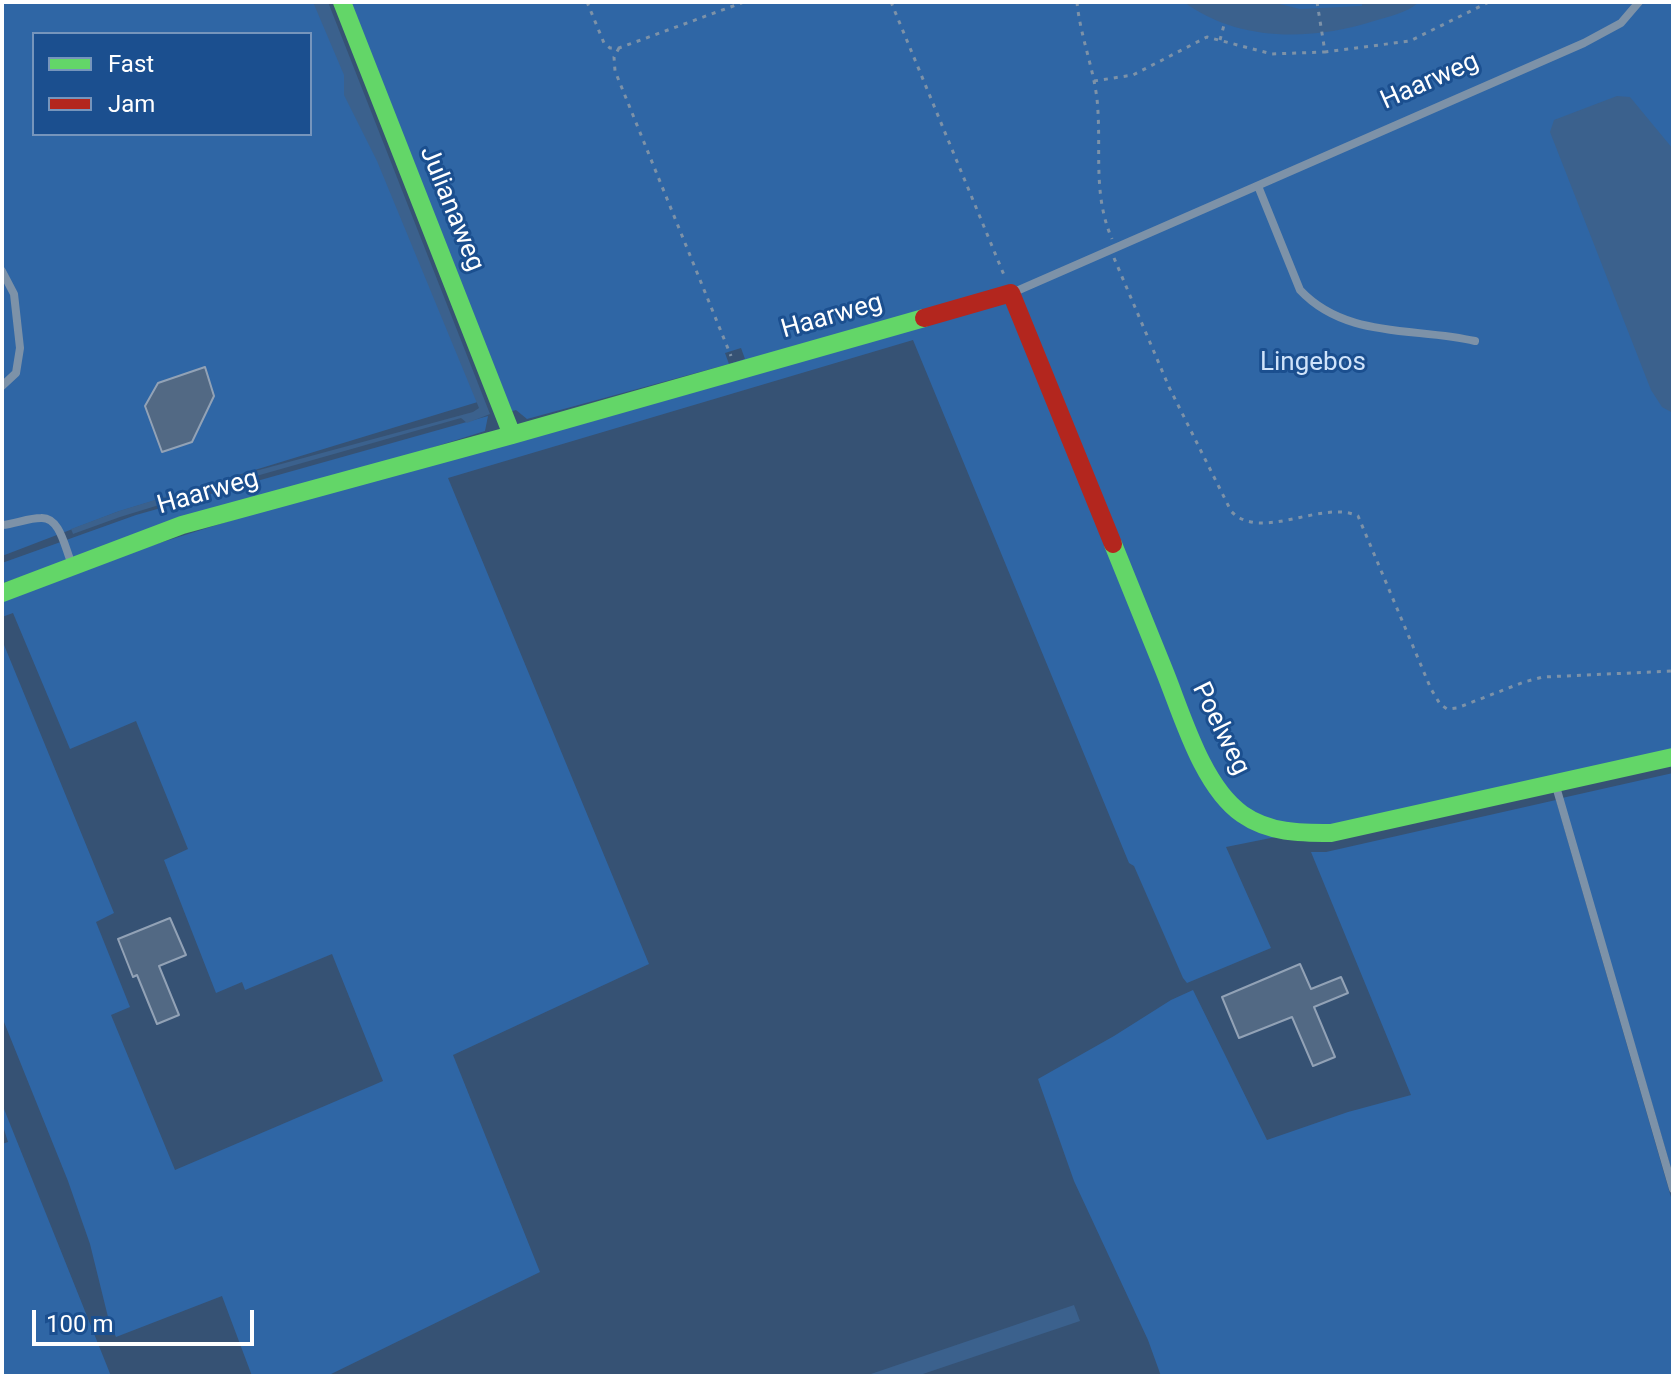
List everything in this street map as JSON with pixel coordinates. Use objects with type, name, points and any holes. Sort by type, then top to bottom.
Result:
[{"type":"street","name":"Julianaweg","points":[[342,2],[512,435]]},
{"type":"street","name":"Haarweg","points":[[2,593],[182,525],[1011,293]]},
{"type":"street","name":"Poelweg","points":[[1011,293],[1196,748],[1207,773],[1233,809],[1263,826],[1294,834],[1331,833],[1673,757]]},
{"type":"lane","name":"Haarweg","points":[[1011,293],[1584,43],[1621,23],[1639,2]]},
{"type":"lane","points":[[1258,186],[1300,290],[1312,302],[1338,319],[1370,327],[1475,341]]},
{"type":"lane","points":[[2,271],[14,294],[20,348],[16,373],[2,386]]},
{"type":"lane","points":[[2,525],[42,517],[52,520],[58,527],[73,565]]},
{"type":"lane","points":[[1555,783],[1673,1189]]},
{"type":"path","points":[[587,2],[604,43],[610,48],[619,48],[744,2]]},
{"type":"path","points":[[891,2],[1011,293]]},
{"type":"path","points":[[1077,2],[1079,28],[1097,102],[1099,200],[1113,241],[1111,251]]},
{"type":"path","points":[[1317,2],[1325,52]]},
{"type":"path","points":[[1094,81],[1133,75],[1207,37],[1272,54],[1325,52],[1410,41],[1489,2]]},
{"type":"path","points":[[1220,40],[1224,25]]},
{"type":"path","points":[[619,48],[614,57],[615,71],[737,371]]},
{"type":"path","points":[[1115,261],[1169,387],[1231,511],[1242,520],[1258,522],[1304,517],[1326,511],[1358,516],[1431,689],[1447,709],[1543,677],[1673,671]]},
{"type":"green space","points":[[2,2],[324,2],[481,401],[117,512],[2,556]]},
{"type":"green space","name":"Lingebos","points":[[351,2],[1673,2],[1673,757],[1226,847],[1271,948],[1187,983],[1134,866],[1129,863],[913,340],[448,478],[649,964],[453,1055],[540,1272],[327,1376],[252,1376],[222,1296],[116,1337],[109,1321],[90,1244],[68,1181],[2,1017],[2,640],[114,913],[96,922],[130,1007],[111,1015],[175,1170],[383,1081],[332,954],[245,990],[242,982],[216,993],[164,860],[188,849],[136,721],[70,749],[13,613],[2,617],[2,597],[99,562],[745,359],[741,348],[725,353],[729,364],[527,419],[516,410],[509,412]]},
{"type":"green space","points":[[488,416],[485,431],[2,583],[2,563],[136,515]]},
{"type":"green space","points":[[1673,773],[1673,1175],[1562,798]]},
{"type":"green space","points":[[1556,800],[1673,1204],[1673,1376],[1161,1376],[1148,1340],[1074,1181],[1038,1079],[1193,990],[1267,1140],[1348,1112],[1411,1095],[1311,852],[1326,852]]},
{"type":"green space","points":[[2,1104],[111,1376],[2,1376],[2,1144],[8,1142],[2,1123]]},
{"type":"shaded area","points":[[313,2],[328,2],[490,414],[467,423],[461,418],[228,484],[226,479],[479,408],[377,161],[344,95],[344,75]]},
{"type":"shaded area","points":[[1184,2],[1271,2],[1300,9],[1362,6],[1362,2],[1419,2],[1398,14],[1350,28],[1276,34],[1228,25]]},
{"type":"shaded area","points":[[1617,96],[1630,97],[1673,149],[1673,413],[1662,407],[1651,390],[1550,132],[1554,120]]},
{"type":"shaded area","points":[[220,480],[221,486],[73,534],[71,529],[119,511]]},
{"type":"shaded area","points":[[1074,1305],[1080,1321],[917,1376],[865,1376]]},
{"type":"building","points":[[205,367],[214,396],[192,442],[162,452],[145,406],[158,383]]},
{"type":"building","points":[[170,918],[186,955],[159,966],[179,1015],[157,1024],[118,939]]},
{"type":"building","points":[[1300,964],[1311,989],[1341,977],[1348,993],[1314,1007],[1335,1057],[1313,1066],[1292,1017],[1239,1038],[1222,997]]},
{"type":"traffic: fast","points":[[342,2],[512,435]]},
{"type":"traffic: fast","points":[[2,593],[182,525],[924,318]]},
{"type":"traffic: fast","points":[[1113,544],[1204,768],[1228,802],[1263,825],[1296,832],[1331,833],[1673,757]]},
{"type":"traffic: jam","points":[[924,318],[1011,293],[1113,544]]}]
